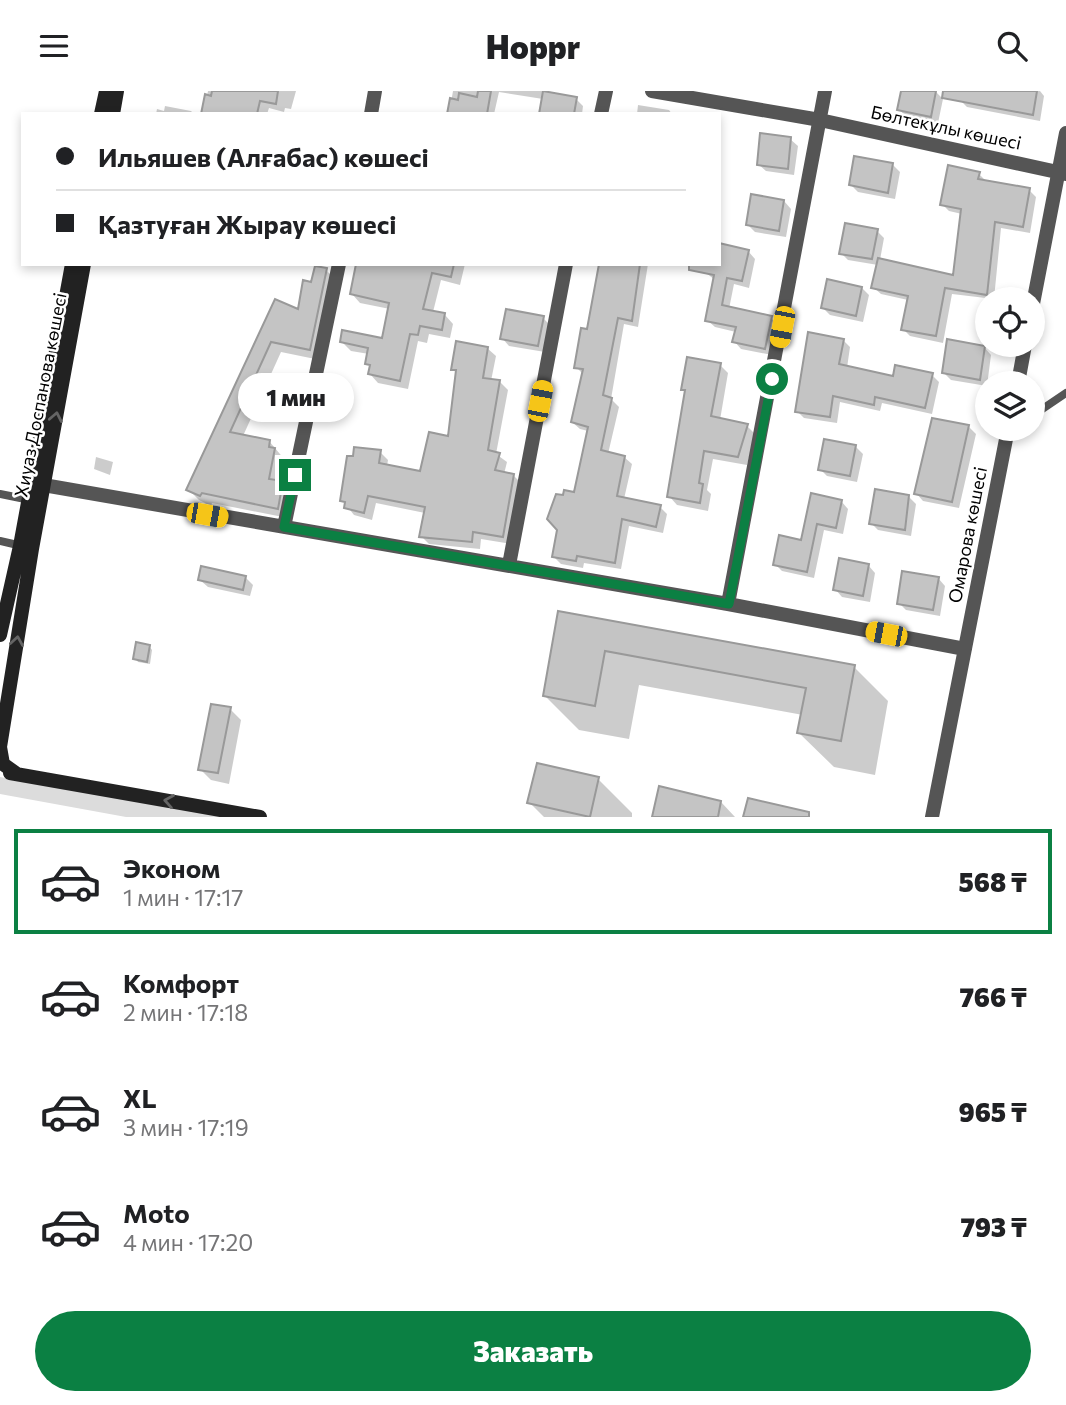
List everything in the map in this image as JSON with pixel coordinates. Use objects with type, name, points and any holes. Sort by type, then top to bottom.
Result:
[{"type":"street","points":[[101,112],[106,91]]},
{"type":"street","points":[[113,112],[117,91]]},
{"type":"street","points":[[371,112],[375,91]]},
{"type":"street","points":[[601,112],[606,91]]},
{"type":"street","name":"Бөлтекұлы көшесі","points":[[652,91],[820,120],[1063,173]]},
{"type":"street","points":[[729,604],[825,91]]},
{"type":"street","points":[[1037,287],[1063,173],[1066,134]]},
{"type":"street","name":"Хиуаз Доспанова көшесі","points":[[17,774],[3,764],[0,747],[26,547],[72,266]]},
{"type":"street","name":"Хиуаз Доспанова көшесі","points":[[37,484],[85,266]]},
{"type":"street","points":[[284,527],[339,266]]},
{"type":"street","points":[[509,565],[566,266]]},
{"type":"street","name":"Омарова көшесі","points":[[932,817],[1008,441]]},
{"type":"street","points":[[37,484],[729,604],[965,649]]},
{"type":"street","name":"Хиуаз Доспанова көшесі","points":[[0,635],[26,547]]},
{"type":"street","points":[[0,771],[260,817]]},
{"type":"lane","points":[[1045,407],[1066,393]]},
{"type":"lane","points":[[0,493],[34,501]]},
{"type":"lane","points":[[0,541],[26,547]]},
{"type":"shaded area","points":[[0,777],[225,817],[126,817],[0,794]]},
{"type":"building","points":[[212,91],[278,91],[276,104],[260,101],[257,112],[201,112],[205,94],[211,96]]},
{"type":"building","points":[[478,91],[491,91],[487,112],[447,112],[450,98],[458,100],[459,93],[477,97]]},
{"type":"building","points":[[543,91],[577,97],[574,112],[539,112]]},
{"type":"building","points":[[901,91],[936,91],[931,117],[897,110]]},
{"type":"building","points":[[943,91],[1037,91],[1033,115],[942,98]]},
{"type":"building","points":[[760,133],[791,137],[788,169],[757,165]]},
{"type":"building","points":[[854,156],[893,163],[888,193],[849,185]]},
{"type":"building","points":[[948,165],[980,172],[978,179],[1030,188],[1023,227],[995,222],[988,287],[975,287],[975,293],[945,288],[936,336],[901,330],[908,296],[871,288],[878,258],[953,275],[961,209],[940,205]]},
{"type":"building","points":[[751,194],[784,200],[779,231],[746,225]]},
{"type":"building","points":[[845,223],[878,229],[872,259],[839,254]]},
{"type":"building","points":[[721,243],[749,250],[742,281],[727,278],[722,305],[772,316],[765,349],[732,342],[736,327],[705,321],[714,275],[689,270],[689,266],[721,266]]},
{"type":"building","points":[[315,266],[327,268],[310,350],[271,342],[230,432],[270,440],[269,447],[275,448],[269,479],[283,481],[278,509],[202,493],[200,496],[186,490],[275,299],[298,309],[303,280],[311,282]]},
{"type":"building","points":[[356,266],[454,266],[451,277],[432,273],[423,309],[445,313],[442,330],[420,326],[418,335],[410,334],[400,381],[368,374],[370,365],[365,364],[368,348],[340,342],[342,330],[382,338],[389,303],[350,294]]},
{"type":"building","points":[[599,266],[640,266],[632,321],[618,318],[603,395],[612,398],[601,450],[625,456],[617,496],[661,505],[656,527],[622,519],[615,563],[577,556],[576,561],[552,557],[557,530],[547,519],[556,494],[563,495],[564,490],[574,492],[588,427],[571,422],[583,369],[574,368],[581,328],[587,329]]},
{"type":"building","points":[[827,279],[862,287],[856,316],[821,308]]},
{"type":"building","points":[[506,309],[544,316],[538,346],[500,339]]},
{"type":"building","points":[[808,332],[844,339],[839,364],[893,376],[895,365],[933,373],[925,408],[875,397],[874,405],[833,396],[830,417],[795,412]]},
{"type":"building","points":[[947,339],[975,344],[975,357],[983,357],[981,371],[975,371],[975,379],[942,373]]},
{"type":"building","points":[[456,341],[488,347],[483,378],[500,380],[488,450],[500,453],[495,470],[514,474],[503,537],[473,532],[472,542],[419,537],[425,507],[368,496],[364,513],[344,508],[345,502],[340,501],[347,456],[353,456],[354,447],[381,450],[379,463],[420,471],[429,432],[448,436],[456,370],[451,370]]},
{"type":"building","points":[[687,357],[721,363],[711,416],[748,424],[738,457],[704,451],[699,483],[703,484],[700,503],[667,497],[685,390],[681,390]]},
{"type":"building","points":[[932,418],[969,425],[952,502],[914,494]]},
{"type":"building","points":[[824,439],[856,445],[850,476],[818,470]]},
{"type":"building","points":[[875,489],[909,495],[905,530],[869,524]]},
{"type":"building","points":[[811,493],[842,500],[836,528],[817,524],[807,572],[773,565],[779,535],[801,540]]},
{"type":"building","points":[[839,558],[869,564],[863,596],[833,590]]},
{"type":"building","points":[[201,566],[246,576],[243,590],[198,580]]},
{"type":"building","points":[[902,571],[939,577],[933,610],[897,604]]},
{"type":"building","points":[[558,611],[855,665],[841,741],[797,733],[806,688],[605,651],[595,706],[543,696]]},
{"type":"building","points":[[136,642],[150,645],[147,662],[133,659]]},
{"type":"building","points":[[211,704],[231,707],[218,773],[198,770]]},
{"type":"building","points":[[537,763],[599,777],[590,817],[527,803]]},
{"type":"building","points":[[659,786],[721,801],[718,817],[652,817]]},
{"type":"building","points":[[748,798],[809,812],[809,817],[743,817]]},
{"type":"route","points":[[295,475],[284,527],[729,604],[772,379]]}]
